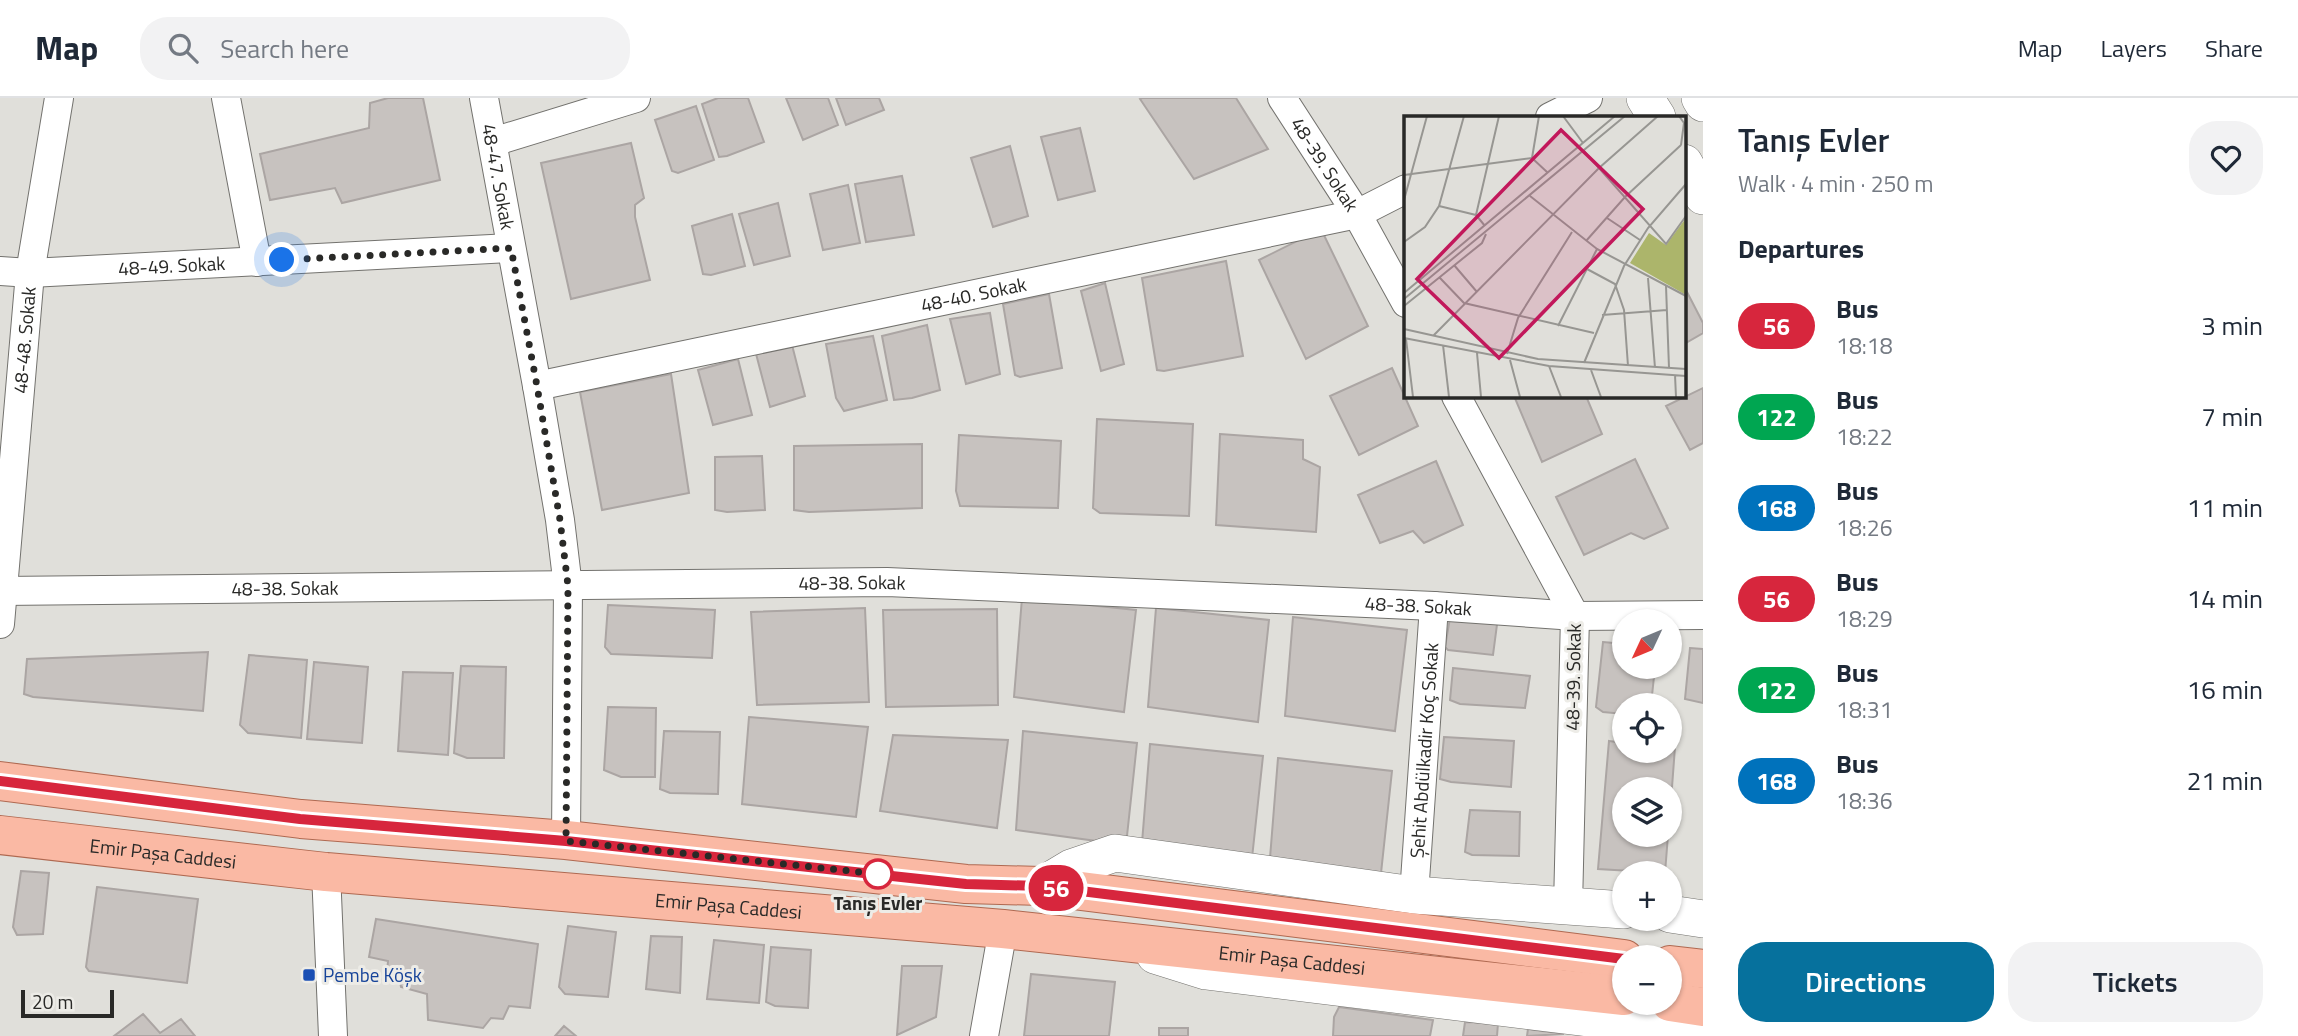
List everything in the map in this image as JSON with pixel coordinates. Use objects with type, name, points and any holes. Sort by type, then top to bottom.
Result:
[{"type":"main road","name":"Emir Paşa Caddesi","points":[[0,781],[300,819],[566,841],[966,884],[1041,886],[1612,957]]},
{"type":"main road","name":"Emir Paşa Caddesi","points":[[0,835],[326,872],[1003,929],[1612,995]]},
{"type":"main road","points":[[1682,966],[1703,969]]},
{"type":"main road","points":[[1682,1004],[1703,1007]]},
{"type":"street","name":"48-48. Sokak","points":[[0,624],[30,273],[59,98]]},
{"type":"street","points":[[226,98],[257,262]]},
{"type":"street","name":"48-47. Sokak","points":[[484,98],[537,386],[560,520],[568,586],[566,841]]},
{"type":"street","points":[[493,142],[636,98]]},
{"type":"street","name":"48-39. Sokak","points":[[1282,98],[1357,214],[1404,301]]},
{"type":"street","points":[[1552,116],[1588,98]]},
{"type":"street","points":[[1645,98],[1656,116]]},
{"type":"street","points":[[1700,98],[1703,103]]},
{"type":"street","points":[[1686,166],[1703,196]]},
{"type":"street","name":"48-40. Sokak","points":[[537,386],[1357,214],[1404,190]]},
{"type":"street","name":"48-49. Sokak","points":[[0,271],[30,273],[511,248]]},
{"type":"street","name":"48-39. Sokak","points":[[1457,397],[1575,616],[1568,906]]},
{"type":"street","name":"48-38. Sokak","points":[[1,591],[887,582],[1434,606],[1575,616],[1703,615]]},
{"type":"street","name":"Şehit Abdülkadir Koç Sokak","points":[[1414,895],[1434,606]]},
{"type":"street","points":[[1041,886],[1071,868],[1115,853],[1414,895],[1612,909]]},
{"type":"street","points":[[326,872],[332,1036]]},
{"type":"street","points":[[1682,916],[1703,919]]},
{"type":"street","points":[[984,1036],[1003,929]]},
{"type":"street","points":[[1104,940],[1206,971],[1703,1032]]},
{"type":"building","points":[[388,98],[423,98],[440,180],[342,203],[335,188],[270,200],[260,154],[369,128],[370,103]]},
{"type":"building","points":[[718,98],[748,98],[764,142],[719,157],[702,104]]},
{"type":"building","points":[[786,98],[828,98],[838,125],[803,140]]},
{"type":"building","points":[[836,98],[879,98],[884,110],[846,125]]},
{"type":"building","points":[[1236,98],[1268,149],[1194,179],[1140,99]]},
{"type":"building","points":[[696,106],[714,160],[678,173],[672,171],[655,120]]},
{"type":"building","points":[[1080,128],[1095,191],[1058,200],[1041,137]]},
{"type":"building","points":[[631,143],[644,198],[635,205],[635,217],[650,280],[571,299],[541,163]]},
{"type":"building","points":[[1010,146],[1028,216],[993,227],[971,158]]},
{"type":"building","points":[[902,176],[914,235],[866,242],[855,184]]},
{"type":"building","points":[[848,185],[860,243],[823,250],[810,194]]},
{"type":"building","points":[[778,203],[790,256],[754,265],[739,214]]},
{"type":"building","points":[[732,214],[745,266],[711,275],[703,274],[692,226]]},
{"type":"building","points":[[1321,229],[1368,326],[1306,359],[1259,260]]},
{"type":"building","points":[[1226,261],[1243,356],[1164,371],[1157,370],[1142,278]]},
{"type":"building","points":[[1105,283],[1124,364],[1101,371],[1081,291]]},
{"type":"building","points":[[1686,293],[1703,323],[1703,333],[1686,343]]},
{"type":"building","points":[[1049,294],[1062,368],[1020,377],[1015,375],[1003,304]]},
{"type":"building","points":[[990,313],[1000,374],[966,384],[950,319]]},
{"type":"building","points":[[927,325],[940,390],[894,400],[882,336]]},
{"type":"building","points":[[873,336],[887,400],[844,411],[836,398],[826,344]]},
{"type":"building","points":[[791,341],[805,396],[770,407],[755,350]]},
{"type":"building","points":[[738,359],[752,415],[713,425],[698,370]]},
{"type":"building","points":[[1392,368],[1418,426],[1359,455],[1330,396]]},
{"type":"building","points":[[671,374],[689,493],[602,510],[580,392]]},
{"type":"building","points":[[1703,388],[1703,443],[1690,450],[1666,406]]},
{"type":"building","points":[[1514,397],[1586,397],[1602,434],[1542,462]]},
{"type":"building","points":[[1097,419],[1193,424],[1189,516],[1100,513],[1093,508]]},
{"type":"building","points":[[1220,434],[1303,440],[1303,459],[1320,467],[1316,532],[1216,525]]},
{"type":"building","points":[[959,435],[1061,441],[1058,508],[960,506],[956,491]]},
{"type":"building","points":[[922,444],[922,508],[809,512],[794,510],[794,446]]},
{"type":"building","points":[[762,456],[765,510],[715,510],[715,457]]},
{"type":"building","points":[[1635,459],[1668,528],[1644,539],[1631,533],[1584,555],[1556,497]]},
{"type":"building","points":[[1436,461],[1463,525],[1424,543],[1413,531],[1380,543],[1358,495]]},
{"type":"building","points":[[1022,598],[1136,610],[1124,712],[1014,697]]},
{"type":"building","points":[[608,605],[715,610],[712,658],[611,654],[605,647]]},
{"type":"building","points":[[865,608],[869,702],[757,705],[751,612]]},
{"type":"building","points":[[1156,608],[1269,620],[1258,722],[1148,707]]},
{"type":"building","points":[[997,609],[998,705],[886,707],[883,610]]},
{"type":"building","points":[[1451,612],[1498,617],[1493,655],[1448,650],[1445,647]]},
{"type":"building","points":[[1293,617],[1407,630],[1395,731],[1285,716]]},
{"type":"building","points":[[1603,642],[1612,643],[1612,679],[1654,679],[1652,693],[1612,693],[1612,713],[1603,712],[1596,707]]},
{"type":"building","points":[[1690,648],[1703,649],[1703,703],[1685,699]]},
{"type":"building","points":[[208,652],[203,711],[33,697],[24,694],[27,659]]},
{"type":"building","points":[[249,655],[307,660],[301,738],[248,733],[240,725]]},
{"type":"building","points":[[314,662],[368,667],[362,743],[307,739]]},
{"type":"building","points":[[461,666],[506,667],[504,758],[467,758],[454,753]]},
{"type":"building","points":[[1453,668],[1530,676],[1525,708],[1460,704],[1450,700]]},
{"type":"building","points":[[403,672],[453,673],[448,755],[398,751]]},
{"type":"building","points":[[608,707],[656,708],[655,777],[621,777],[604,770]]},
{"type":"building","points":[[749,717],[868,727],[856,817],[742,804]]},
{"type":"building","points":[[664,731],[720,732],[718,794],[670,793],[660,789]]},
{"type":"building","points":[[1023,731],[1137,743],[1126,845],[1016,830]]},
{"type":"building","points":[[893,735],[1008,740],[997,828],[880,811]]},
{"type":"building","points":[[1444,737],[1514,741],[1511,787],[1440,779]]},
{"type":"building","points":[[1609,741],[1612,741],[1612,763],[1674,763],[1673,777],[1612,777],[1612,847],[1667,847],[1666,861],[1612,861],[1612,870],[1598,869]]},
{"type":"building","points":[[1150,744],[1263,756],[1252,858],[1142,843]]},
{"type":"building","points":[[1278,758],[1392,771],[1381,873],[1270,858]]},
{"type":"building","points":[[1470,810],[1520,812],[1519,856],[1472,855],[1465,852]]},
{"type":"building","points":[[21,871],[49,873],[43,934],[17,935],[13,927]]},
{"type":"building","points":[[97,887],[198,899],[187,983],[89,971],[86,967]]},
{"type":"building","points":[[376,919],[538,944],[530,1008],[509,1006],[503,1019],[491,1018],[483,1028],[428,1020],[427,994],[401,987],[399,976],[387,973],[388,961],[369,957]]},
{"type":"building","points":[[568,926],[616,932],[608,997],[565,994],[559,987]]},
{"type":"building","points":[[651,936],[682,937],[680,993],[646,989]]},
{"type":"building","points":[[714,940],[764,945],[759,1003],[707,999]]},
{"type":"building","points":[[771,947],[811,950],[808,1008],[775,1006],[766,1002]]},
{"type":"building","points":[[902,966],[942,966],[936,1017],[897,1035]]},
{"type":"building","points":[[1031,974],[1115,982],[1109,1036],[1024,1036]]},
{"type":"building","points":[[1339,1007],[1433,1020],[1430,1036],[1333,1036],[1334,1017]]},
{"type":"building","points":[[143,1014],[160,1033],[181,1019],[195,1036],[114,1036]]},
{"type":"building","points":[[1465,1022],[1498,1023],[1497,1036],[1463,1036]]},
{"type":"building","points":[[564,1026],[576,1036],[555,1036]]},
{"type":"building","points":[[1159,1028],[1188,1028],[1188,1036],[1159,1036]]},
{"type":"building","points":[[1528,1029],[1564,1034],[1527,1036]]},
{"type":"bus line","name":"56","points":[[0,781],[300,819],[566,841],[966,884],[1041,886],[1612,958]]},
{"type":"place","name":"Tanış Evler","points":[[878,874]]},
{"type":"place","name":"Pembe Köşk","points":[[309,975]]},
{"type":"route","points":[[282,260],[511,248],[560,520],[568,586],[566,841],[888,875],[878,874]]}]
